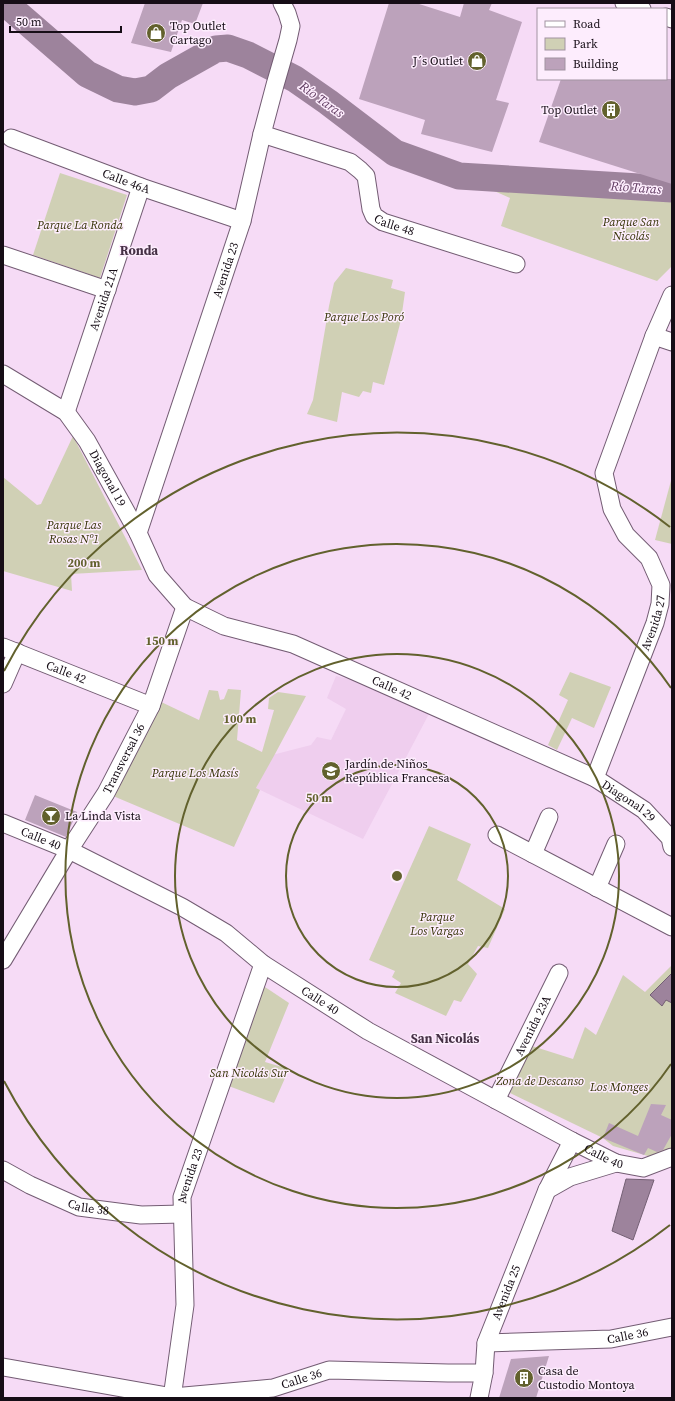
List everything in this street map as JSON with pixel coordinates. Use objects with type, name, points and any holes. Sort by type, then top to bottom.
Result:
[{"type":"street","name":"Avenida 23","points":[[138,533],[242,222],[262,134],[291,26],[282,3]]},
{"type":"street","points":[[624,3],[639,8]]},
{"type":"street","name":"Calle 48","points":[[262,134],[350,162],[366,176],[371,209],[374,216],[383,222],[516,264]]},
{"type":"street","name":"Calle 46A","points":[[11,138],[141,187],[242,222]]},
{"type":"street","name":"Avenida 21A","points":[[66,412],[141,187]]},
{"type":"street","points":[[3,255],[107,290]]},
{"type":"street","name":"Avenida 27","points":[[595,778],[656,623],[660,604],[661,585],[649,558],[626,535],[612,509],[604,473],[654,336],[672,295]]},
{"type":"street","points":[[654,336],[672,342]]},
{"type":"street","name":"Diagonal 19","points":[[3,374],[66,412],[87,441],[138,533],[157,575],[185,607]]},
{"type":"street","name":"Calle 42","points":[[185,607],[224,626],[293,644],[595,778]]},
{"type":"street","name":"Transversal 36","points":[[3,960],[69,850],[106,793],[151,706],[185,607]]},
{"type":"street","points":[[3,684],[10,649]]},
{"type":"street","name":"Calle 42","points":[[10,649],[151,706]]},
{"type":"street","name":"Diagonal 29","points":[[595,778],[644,810],[670,838],[672,847]]},
{"type":"street","points":[[533,854],[549,818]]},
{"type":"street","name":"Calle 40","points":[[3,823],[69,850],[188,911],[226,933],[263,964],[368,1031],[572,1141],[616,1162],[643,1168],[672,1157]]},
{"type":"street","points":[[498,835],[672,927]]},
{"type":"street","points":[[597,888],[616,844]]},
{"type":"street","name":"Avenida 23","points":[[172,1398],[185,1305],[182,1197],[263,964]]},
{"type":"street","name":"Avenida 23A","points":[[496,1100],[559,973]]},
{"type":"street","name":"Avenida 25","points":[[479,1398],[484,1373],[486,1343],[547,1190],[572,1141]]},
{"type":"street","points":[[547,1190],[570,1177],[616,1162]]},
{"type":"street","name":"Calle 38","points":[[3,1170],[30,1185],[79,1207],[141,1215],[182,1214]]},
{"type":"street","name":"Calle 36","points":[[486,1343],[611,1340],[672,1327]]},
{"type":"street","name":"Calle 36","points":[[3,1367],[172,1398],[273,1388],[329,1370],[484,1373]]},
{"type":"shaded area","name":"Jardín de Niños República Francesa","points":[[336,676],[366,683],[431,710],[363,839],[256,788],[272,755],[311,745],[317,737],[331,740],[346,709],[327,698]]},
{"type":"shaded area","points":[[672,973],[672,1003],[666,1000],[662,1006],[650,995]]},
{"type":"shaded area","points":[[626,1179],[654,1180],[633,1240],[612,1231]]},
{"type":"green space","name":"Parque La Ronda","points":[[60,173],[127,195],[100,278],[33,255]]},
{"type":"green space","name":"Parque San Nicolás","points":[[494,179],[672,191],[672,266],[657,281],[501,226],[510,198],[492,190]]},
{"type":"green space","name":"Parque Los Poró","points":[[346,268],[393,280],[391,288],[405,292],[401,320],[384,385],[373,382],[371,393],[363,391],[359,397],[342,392],[337,422],[307,414],[313,400],[334,283]]},
{"type":"green space","name":"Parque Las Rosas Nº1","points":[[73,436],[142,570],[71,574],[72,591],[3,571],[3,477],[37,505],[41,504]]},
{"type":"green space","points":[[672,477],[672,544],[655,540]]},
{"type":"green space","points":[[570,672],[611,687],[594,728],[572,718],[557,750],[548,745],[568,700],[559,695]]},
{"type":"green space","name":"Parque Los Masís","points":[[228,689],[241,690],[237,740],[262,752],[274,710],[268,709],[269,698],[278,692],[306,696],[256,788],[260,790],[234,847],[106,793],[157,700],[199,720],[209,690],[218,691],[220,700],[224,699]]},
{"type":"green space","name":"Parque Los Vargas","points":[[429,826],[471,844],[457,880],[505,909],[488,948],[478,946],[468,964],[477,974],[461,1002],[454,1000],[446,1016],[395,993],[401,983],[392,977],[395,971],[369,960]]},
{"type":"green space","name":"Los Monges","points":[[672,965],[672,1150],[669,1154],[648,1156],[613,1146],[603,1138],[510,1093],[532,1046],[573,1059],[585,1027],[596,1035],[623,975],[645,992]]},
{"type":"green space","name":"San Nicolás Sur","points":[[265,987],[289,1003],[265,1062],[289,1069],[274,1103],[226,1085],[250,1012]]},
{"type":"building","name":"Top Outlet Cartago","points":[[145,3],[203,3],[195,24],[182,20],[171,52],[131,43]]},
{"type":"building","points":[[389,3],[416,3],[460,17],[464,3],[492,3],[489,10],[522,22],[496,100],[509,103],[492,152],[421,134],[425,120],[359,99]]},
{"type":"building","name":"Top Outlet","points":[[672,79],[672,184],[539,142],[561,80]]},
{"type":"building","name":"La Linda Vista","points":[[35,795],[77,812],[66,837],[25,820]]},
{"type":"building","points":[[651,1104],[666,1105],[661,1115],[672,1120],[672,1134],[663,1150],[657,1152],[648,1148],[644,1155],[603,1138],[609,1123],[638,1136]]},
{"type":"building","name":"Casa de Custodio Montoya","points":[[549,1356],[536,1398],[499,1398],[511,1359]]},
{"type":"waterway","name":"Río Taras","points":[[5,3],[87,74],[118,89],[135,92],[151,89],[168,76],[216,49],[228,48],[248,55],[295,79],[395,153],[459,176],[672,189]]},
{"type":"place","name":"Top Outlet Cartago","points":[[156,33]]},
{"type":"place","name":"J´s Outlet","points":[[477,61]]},
{"type":"place","name":"Top Outlet","points":[[611,110]]},
{"type":"place","name":"Jardín de Niños República Francesa","points":[[331,771]]},
{"type":"place","name":"La Linda Vista","points":[[51,816]]},
{"type":"place","name":"Casa de Custodio Montoya","points":[[524,1378]]},
{"type":"district","name":"Ronda","points":[[139,250]]},
{"type":"district","name":"San Nicolás","points":[[445,1038]]},
{"type":"park label","name":"Zona de Descanso","points":[[540,1081]]}]
